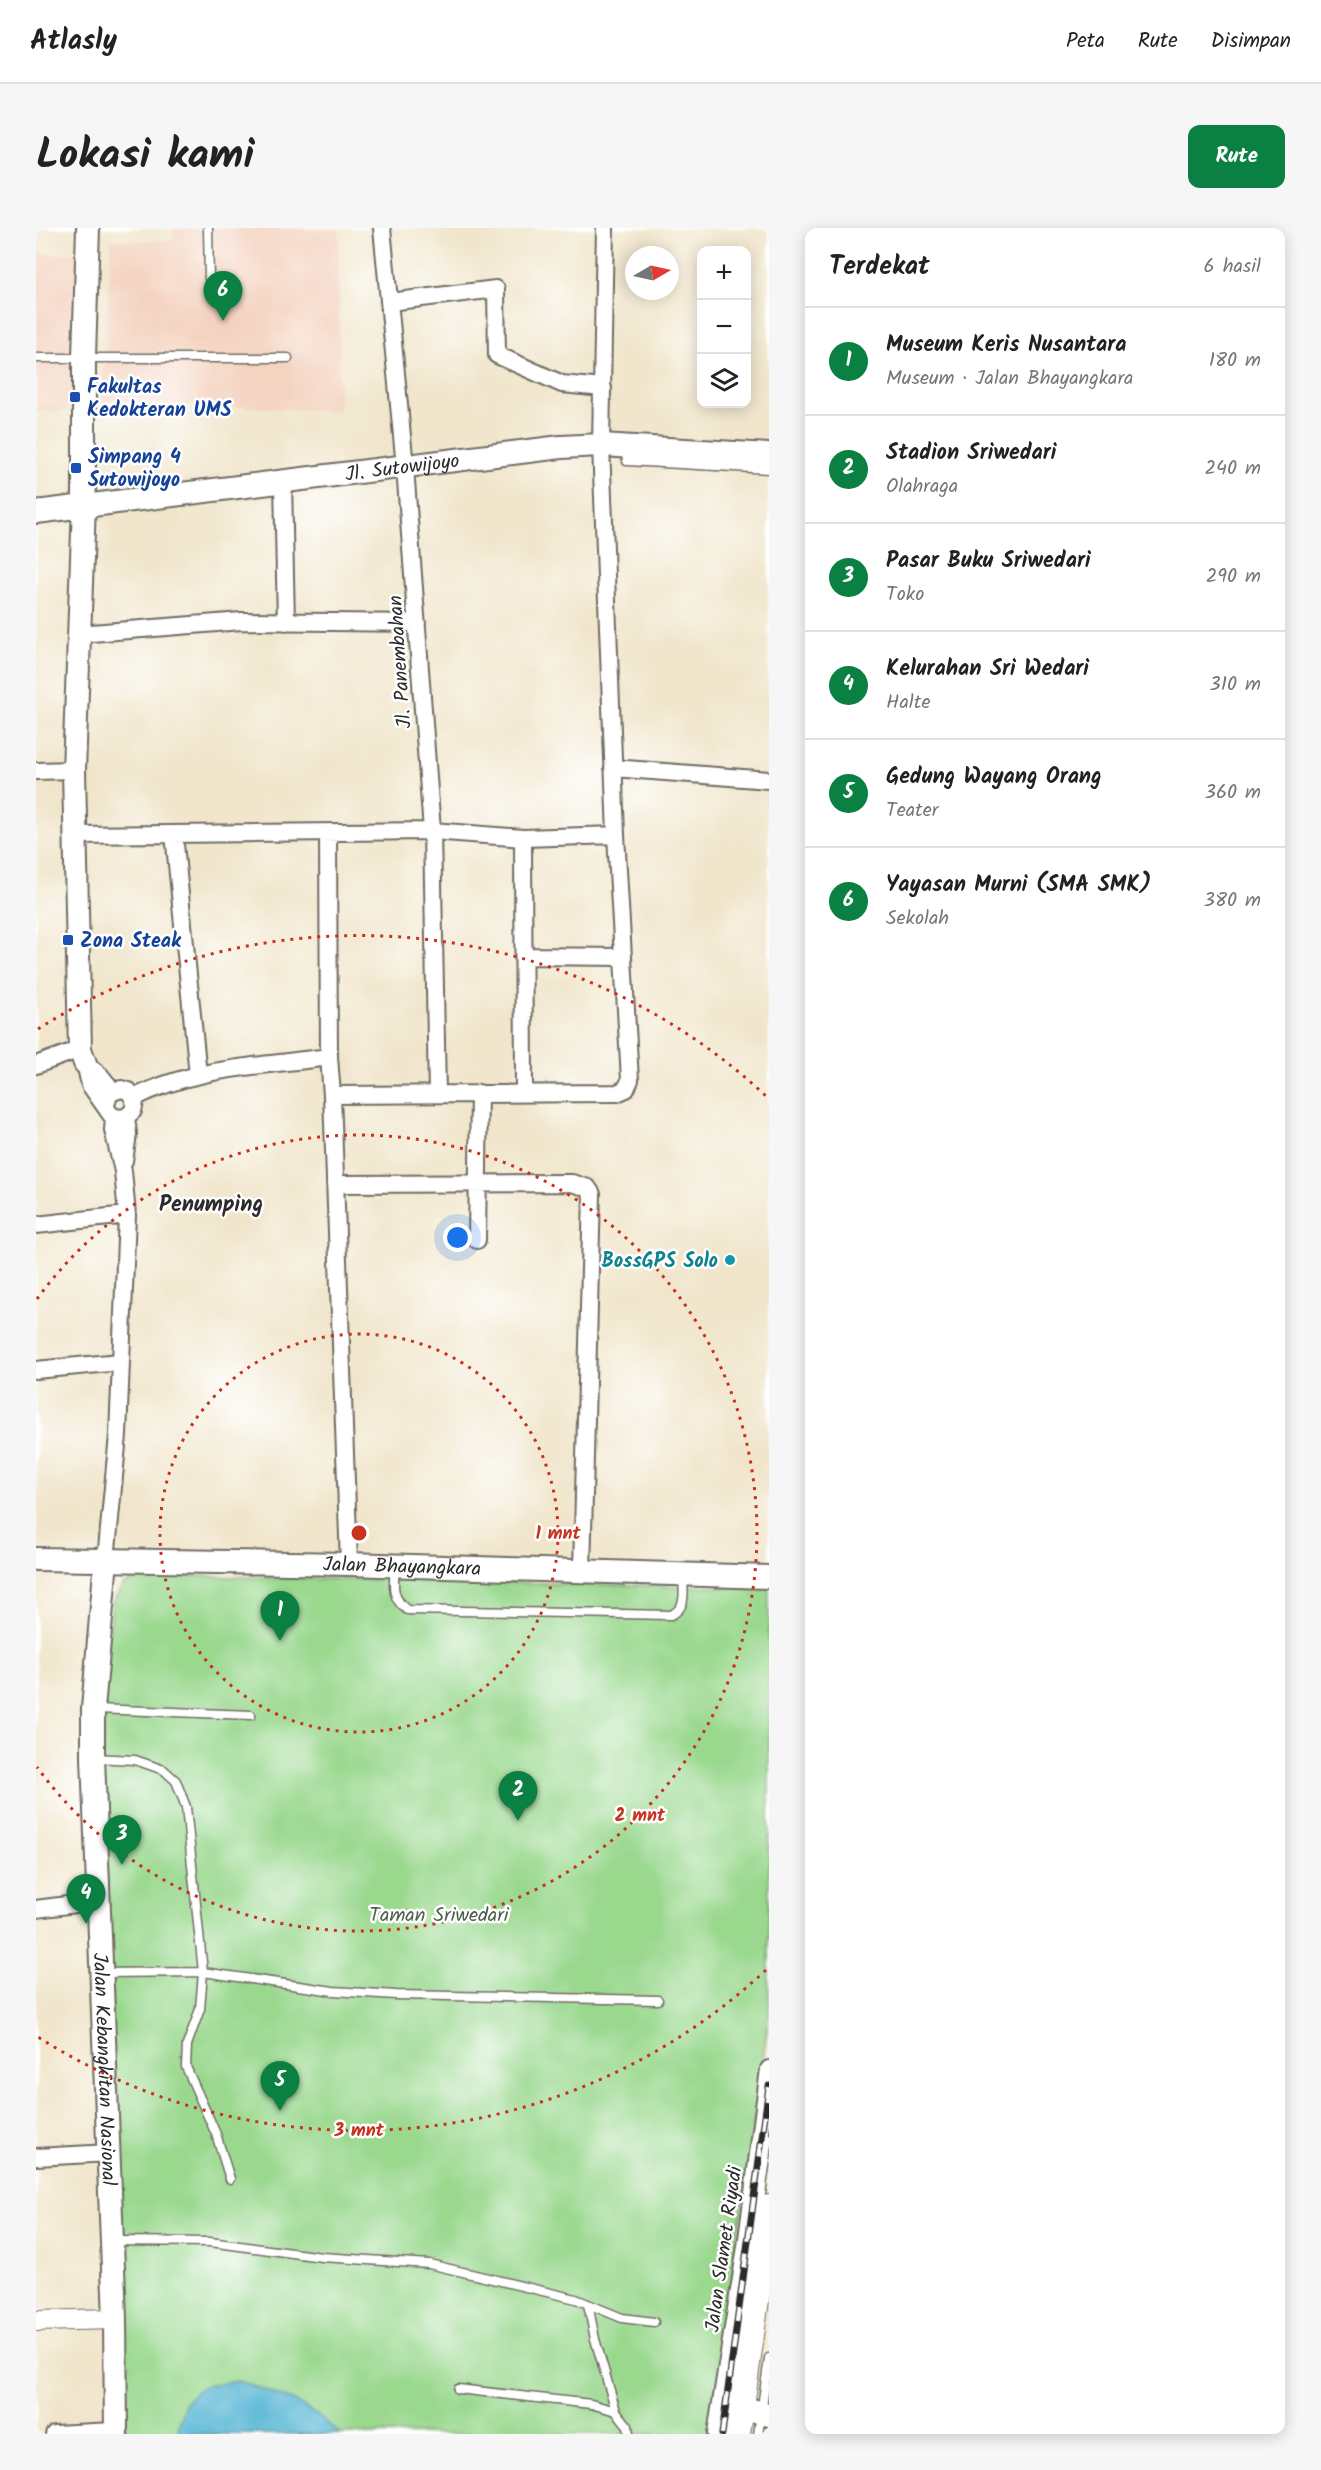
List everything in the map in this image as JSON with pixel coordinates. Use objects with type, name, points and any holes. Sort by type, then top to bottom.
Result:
[{"type":"main road","points":[[83,1056],[74,770],[84,505],[84,357],[88,228]]},
{"type":"main road","name":"Jl. Sutowijoyo","points":[[36,512],[525,451],[602,445],[769,455]]},
{"type":"main road","name":"Jalan Bhayangkara","points":[[36,1559],[395,1565],[769,1577]]},
{"type":"main road","name":"Jalan Kebangkitan Nasional","points":[[106,1560],[93,1709],[93,1758],[116,2319],[116,2433]]},
{"type":"main road","points":[[737,2434],[758,2417],[758,2313],[768,2223]]},
{"type":"street","name":"Jl. Panembahan","points":[[382,228],[405,467],[432,831],[437,1094]]},
{"type":"street","points":[[332,1095],[617,1093],[626,1089],[630,1080],[613,768],[602,445],[605,228]]},
{"type":"street","points":[[389,302],[496,289],[497,355],[562,384],[603,388]]},
{"type":"street","points":[[284,482],[286,622]]},
{"type":"street","points":[[79,634],[213,623],[417,623]]},
{"type":"street","points":[[613,768],[769,780]]},
{"type":"street","points":[[36,771],[74,770]]},
{"type":"street","points":[[75,835],[328,834],[432,831],[523,838],[616,835]]},
{"type":"street","points":[[174,834],[198,1075]]},
{"type":"street","points":[[328,834],[329,1057],[349,1564]]},
{"type":"street","points":[[523,838],[524,1093]]},
{"type":"street","points":[[525,956],[623,957]]},
{"type":"street","points":[[36,1065],[83,1056],[90,1085],[115,1107],[134,1107],[134,1098],[164,1084],[198,1075],[329,1057]]},
{"type":"street","points":[[477,1240],[480,1185],[479,1093]]},
{"type":"street","points":[[106,1560],[118,1435],[127,1215],[123,1171],[113,1130],[115,1107]]},
{"type":"street","points":[[335,1184],[572,1183],[588,1188],[592,1194],[582,1570]]},
{"type":"street","points":[[36,1225],[127,1215]]},
{"type":"street","points":[[36,1370],[120,1362]]},
{"type":"street","points":[[36,1910],[99,1901]]},
{"type":"street","name":"Jalan Slamet Riyadi","points":[[716,2434],[746,2247],[769,2069]]},
{"type":"street","points":[[36,2157],[110,2153]]},
{"type":"street","points":[[36,2322],[116,2319]]},
{"type":"street","points":[[54,2434],[116,2433]]},
{"type":"lane","points":[[208,228],[209,279]]},
{"type":"lane","points":[[36,358],[288,358]]},
{"type":"lane","points":[[625,446],[627,462],[769,470]]},
{"type":"lane","points":[[395,1565],[394,1592],[398,1603],[407,1610],[671,1615],[679,1611],[684,1603],[683,1573]]},
{"type":"lane","points":[[93,1709],[251,1715]]},
{"type":"lane","points":[[93,1758],[135,1760],[164,1770],[176,1781],[186,1807],[204,1972],[200,2009],[187,2045],[186,2067],[216,2134],[230,2179]]},
{"type":"lane","points":[[102,1973],[204,1972],[333,1991],[396,1995],[658,2000]]},
{"type":"lane","points":[[727,2434],[769,2138]]},
{"type":"lane","points":[[113,2241],[210,2242],[322,2257],[429,2264],[576,2299],[622,2318],[654,2322]]},
{"type":"lane","points":[[588,2304],[595,2339],[616,2411],[628,2426],[629,2434]]},
{"type":"lane","points":[[758,2417],[769,2358]]},
{"type":"lane","points":[[458,2389],[591,2404],[616,2411]]},
{"type":"shaded area","points":[[174,228],[339,228],[339,411],[102,401],[111,240],[173,241]]},
{"type":"shaded area","points":[[36,254],[77,254],[70,411],[36,411]]},
{"type":"green space","name":"Taman Sriwedari","points":[[143,1575],[769,1588],[769,2015],[711,2434],[125,2434],[102,1731],[112,1603],[123,1585]]},
{"type":"water","points":[[238,2381],[292,2400],[318,2416],[340,2434],[177,2434],[185,2402],[203,2386]]},
{"type":"railway","points":[[722,2434],[769,2086]]},
{"type":"place","name":"Yayasan Murni (SMA SMK)","points":[[223,321]]},
{"type":"place","name":"Fakultas Kedokteran UMS","points":[[75,397]]},
{"type":"place","name":"Simpang 4 Sutowijoyo","points":[[76,468]]},
{"type":"place","name":"Zona Steak","points":[[68,940]]},
{"type":"place","name":"BossGPS Solo","points":[[730,1260]]},
{"type":"place","name":"Museum Keris Nusantara","points":[[280,1641]]},
{"type":"place","name":"Stadion Sriwedari","points":[[518,1821]]},
{"type":"place","name":"Pasar Buku Sriwedari","points":[[122,1865]]},
{"type":"place","name":"Kelurahan Sri Wedari","points":[[86,1924]]},
{"type":"place","name":"Gedung Wayang Orang","points":[[280,2111]]},
{"type":"district","name":"Penumping","points":[[211,1203]]}]
